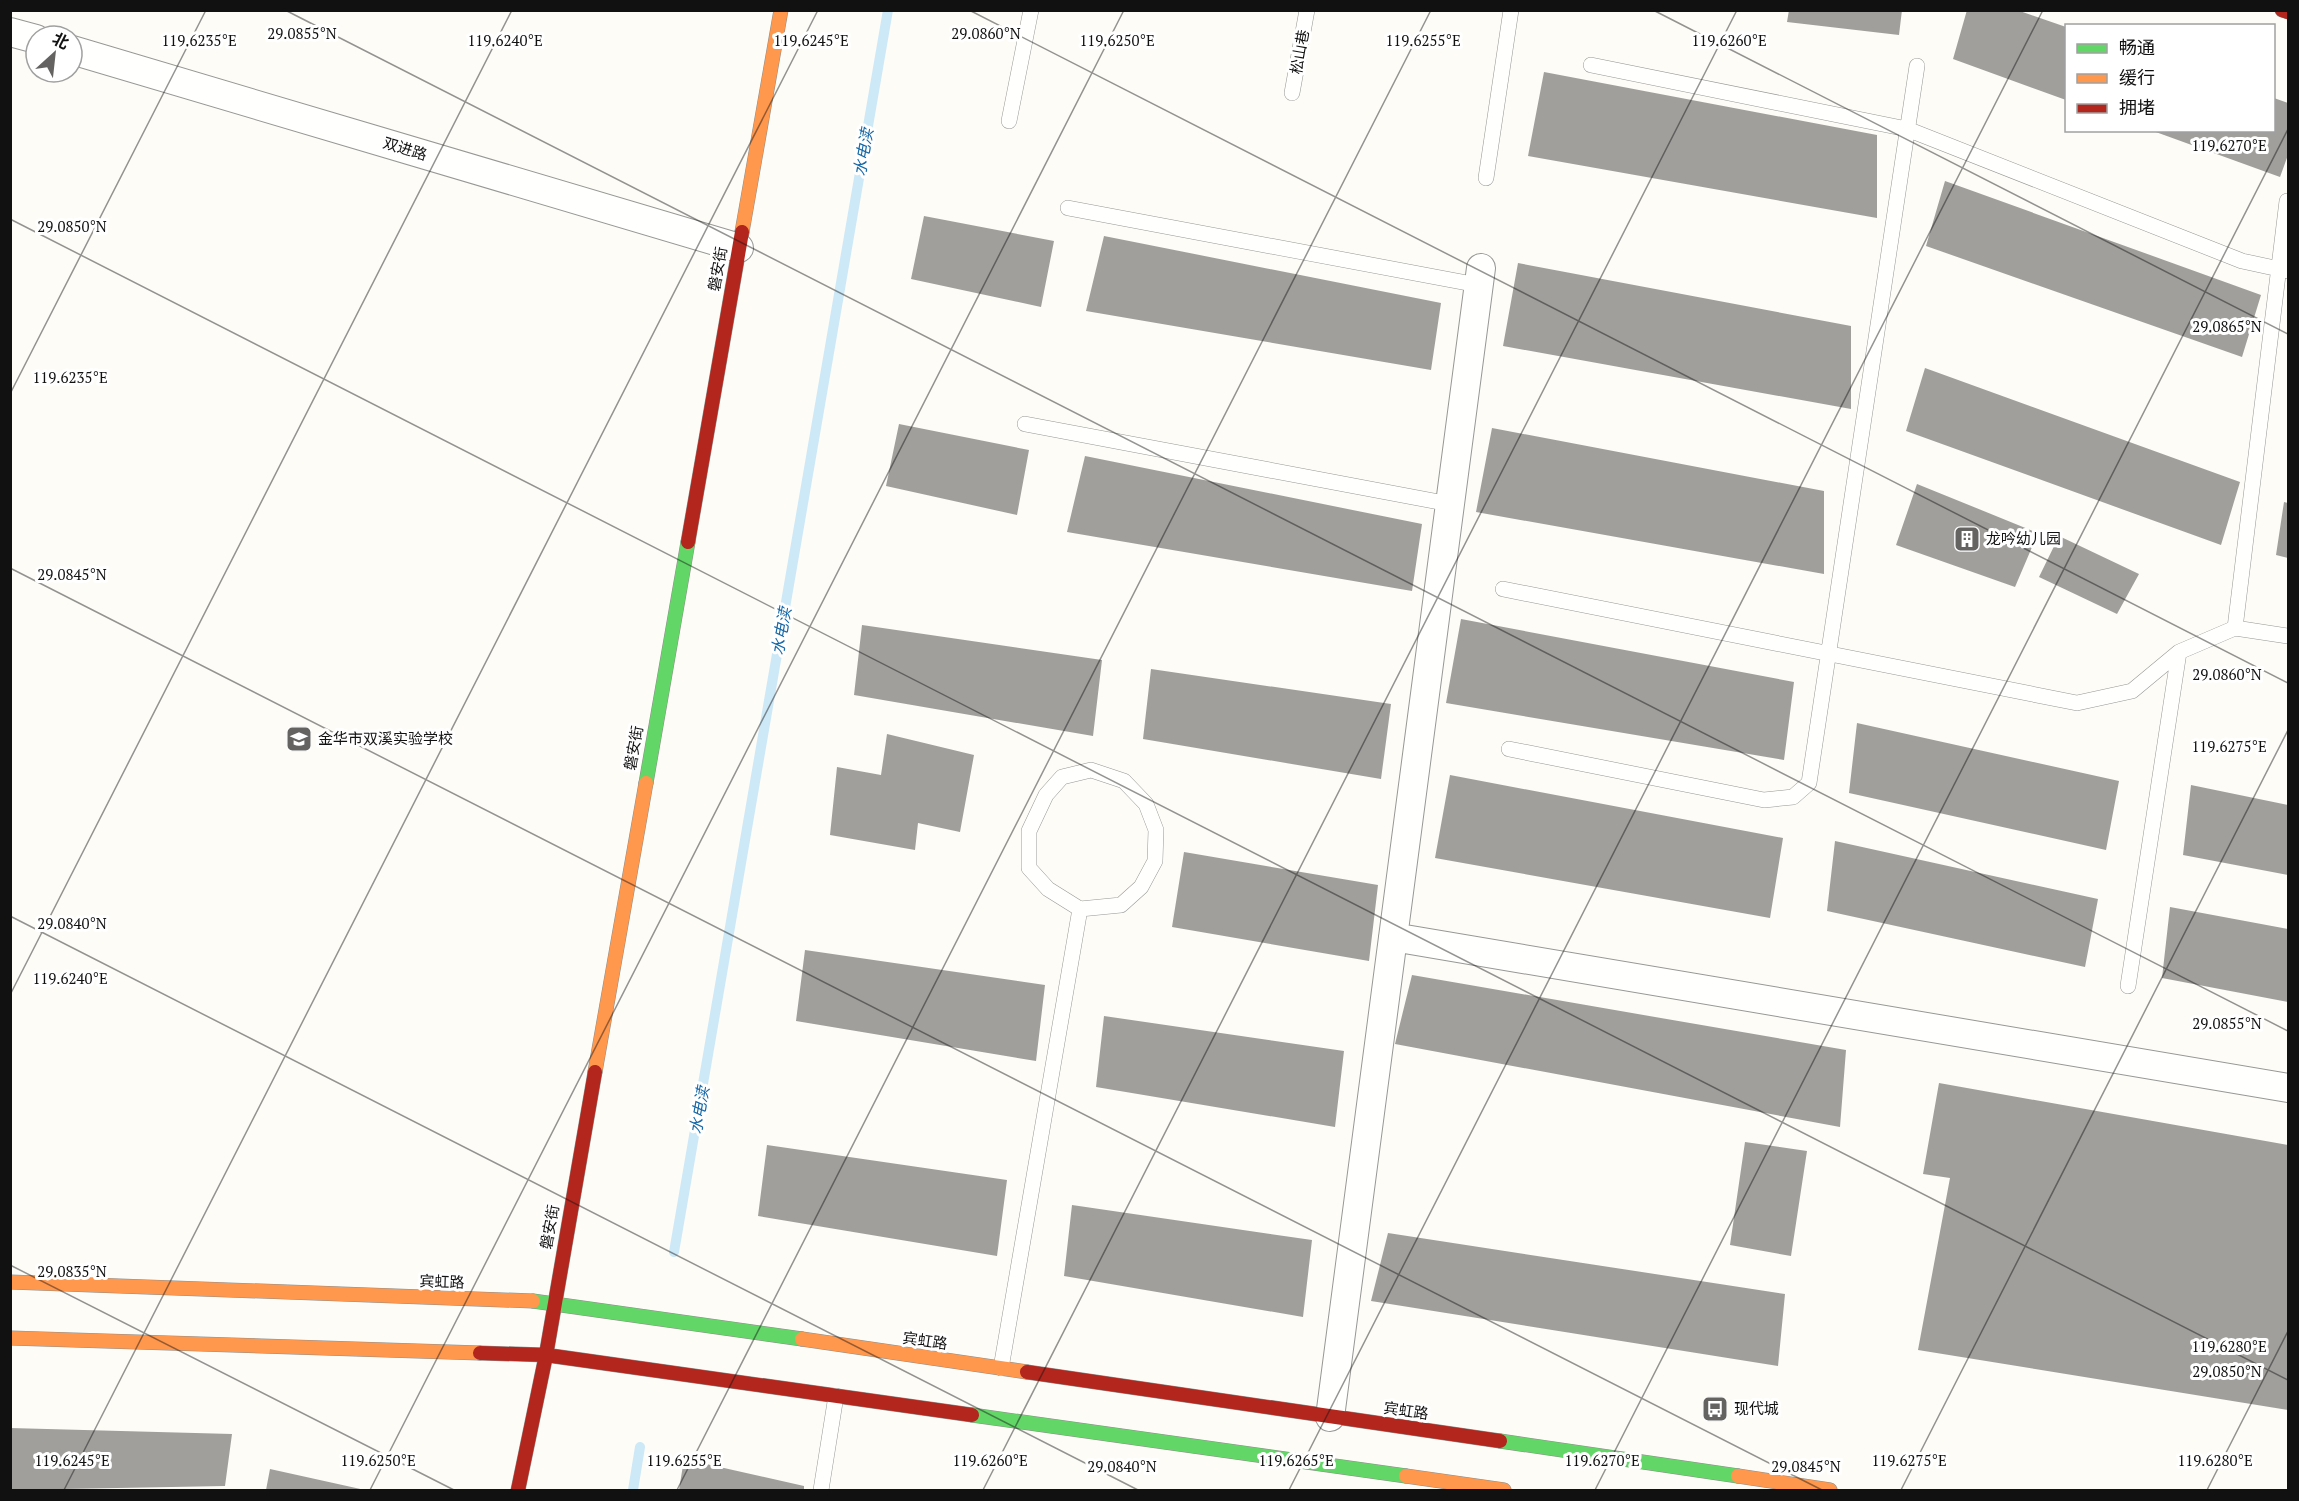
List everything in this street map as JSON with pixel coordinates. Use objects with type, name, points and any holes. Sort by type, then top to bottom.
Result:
[{"type":"main road","name":"磐安街","points":[[518,1491],[546,1354],[781,10]]},
{"type":"main road","points":[[2282,10],[2289,12]]},
{"type":"main road","name":"宾虹路","points":[[10,1282],[554,1302],[1830,1491]]},
{"type":"main road","points":[[10,1338],[546,1354],[1504,1491]]},
{"type":"street","name":"双进路","points":[[84,54],[738,248]]},
{"type":"street","points":[[1330,1417],[1479,276]]},
{"type":"street","points":[[1393,937],[2289,1088]]},
{"type":"lane","points":[[1010,121],[1031,10]]},
{"type":"lane","name":"松山巷","points":[[1292,93],[1307,10]]},
{"type":"lane","points":[[1486,178],[1511,10]]},
{"type":"lane","points":[[1591,65],[1907,129],[2242,261],[2284,270]]},
{"type":"lane","points":[[1509,749],[1764,800],[1793,797],[1809,783],[1917,66]]},
{"type":"lane","points":[[2235,628],[2284,270],[2287,201]]},
{"type":"lane","points":[[1068,208],[1479,276]]},
{"type":"lane","points":[[1025,424],[1450,504]]},
{"type":"lane","points":[[1503,589],[2077,703],[2132,691],[2179,652],[2235,628],[2289,636]]},
{"type":"lane","points":[[2128,986],[2179,652]]},
{"type":"lane","points":[[1092,770],[1124,781],[1146,804],[1156,830],[1155,861],[1141,887],[1121,905],[1080,909],[1048,889],[1029,868],[1029,831],[1046,795],[1062,777],[1092,770]]},
{"type":"lane","points":[[1001,1368],[1080,909]]},
{"type":"lane","points":[[821,1491],[836,1396]]},
{"type":"building","points":[[1789,10],[1902,10],[1899,35],[1787,22]]},
{"type":"building","points":[[1967,10],[2017,10],[2065,27],[2065,100],[1953,59]]},
{"type":"building","points":[[1544,72],[1877,135],[1877,218],[1528,156]]},
{"type":"building","points":[[2275,98],[2288,103],[2288,155],[2280,177],[2156,132],[2275,132]]},
{"type":"building","points":[[1945,181],[2261,295],[2242,357],[1926,246]]},
{"type":"building","points":[[924,216],[1054,241],[1041,307],[911,279]]},
{"type":"building","points":[[1104,236],[1441,303],[1431,370],[1086,311]]},
{"type":"building","points":[[1518,263],[1851,326],[1851,409],[1503,346]]},
{"type":"building","points":[[1925,368],[2240,482],[2221,545],[1906,431]]},
{"type":"building","points":[[899,424],[1029,450],[1017,515],[886,486]]},
{"type":"building","points":[[1492,428],[1824,491],[1824,574],[1476,512]]},
{"type":"building","points":[[1085,456],[1422,524],[1412,591],[1067,532]]},
{"type":"building","name":"龙吟幼儿园","points":[[1917,484],[2038,533],[2015,587],[1896,545]]},
{"type":"building","points":[[2284,502],[2288,503],[2288,558],[2276,555]]},
{"type":"building","points":[[2059,536],[2139,574],[2117,614],[2039,577]]},
{"type":"building","points":[[1461,619],[1794,682],[1784,760],[1446,703]]},
{"type":"building","points":[[862,625],[1102,660],[1093,736],[854,695]]},
{"type":"building","points":[[1151,669],[1391,704],[1381,779],[1143,739]]},
{"type":"building","points":[[1857,723],[2119,781],[2106,850],[1849,793]]},
{"type":"building","points":[[887,734],[974,755],[960,832],[918,823],[915,850],[830,835],[837,767],[881,775]]},
{"type":"building","points":[[1450,775],[1783,838],[1770,918],[1435,858]]},
{"type":"building","points":[[2191,785],[2288,805],[2288,875],[2183,855]]},
{"type":"building","points":[[1835,841],[2098,899],[2085,967],[1827,911]]},
{"type":"building","points":[[1184,852],[1378,885],[1369,961],[1172,927]]},
{"type":"building","points":[[2170,907],[2288,929],[2288,1002],[2162,978]]},
{"type":"building","points":[[805,950],[1045,985],[1036,1061],[796,1021]]},
{"type":"building","points":[[1412,975],[1846,1050],[1840,1127],[1395,1044]]},
{"type":"building","points":[[1104,1016],[1344,1051],[1335,1127],[1096,1087]]},
{"type":"building","points":[[1939,1083],[2288,1145],[2288,1410],[1918,1350],[1950,1178],[1923,1174]]},
{"type":"building","points":[[1745,1142],[1807,1151],[1791,1256],[1730,1245]]},
{"type":"building","points":[[767,1145],[1007,1180],[997,1256],[758,1216]]},
{"type":"building","points":[[1072,1205],[1312,1240],[1303,1317],[1064,1276]]},
{"type":"building","points":[[1388,1233],[1785,1294],[1778,1366],[1371,1301]]},
{"type":"building","points":[[10,1428],[232,1434],[225,1486],[10,1490]]},
{"type":"building","points":[[684,1459],[804,1486],[804,1490],[679,1490]]},
{"type":"building","points":[[270,1469],[365,1490],[266,1490]]},
{"type":"waterway","name":"水电渎","points":[[674,1252],[888,10]]},
{"type":"waterway","name":"水电渎","points":[[633,1490],[640,1447]]},
{"type":"traffic: fast","points":[[646,783],[688,542]]},
{"type":"traffic: fast","points":[[533,1301],[802,1339]]},
{"type":"traffic: fast","points":[[972,1415],[1406,1476]]},
{"type":"traffic: fast","points":[[1500,1441],[1738,1476]]},
{"type":"traffic: slow","points":[[742,232],[781,10]]},
{"type":"traffic: slow","points":[[595,1072],[646,783]]},
{"type":"traffic: slow","points":[[10,1282],[533,1301]]},
{"type":"traffic: slow","points":[[10,1338],[480,1353]]},
{"type":"traffic: slow","points":[[802,1339],[1027,1372]]},
{"type":"traffic: slow","points":[[1406,1476],[1504,1490]]},
{"type":"traffic: slow","points":[[1738,1476],[1830,1490]]},
{"type":"traffic: jam","points":[[2282,10],[2288,12]]},
{"type":"traffic: jam","points":[[688,542],[742,232]]},
{"type":"traffic: jam","points":[[518,1490],[546,1355],[595,1072]]},
{"type":"traffic: jam","points":[[480,1353],[546,1355],[972,1415]]},
{"type":"traffic: jam","points":[[1027,1372],[1500,1441]]},
{"type":"place","name":"龙吟幼儿园","points":[[1967,539]]},
{"type":"place","name":"金华市双溪实验学校","points":[[299,739]]},
{"type":"place","name":"现代城","points":[[1715,1409]]}]
